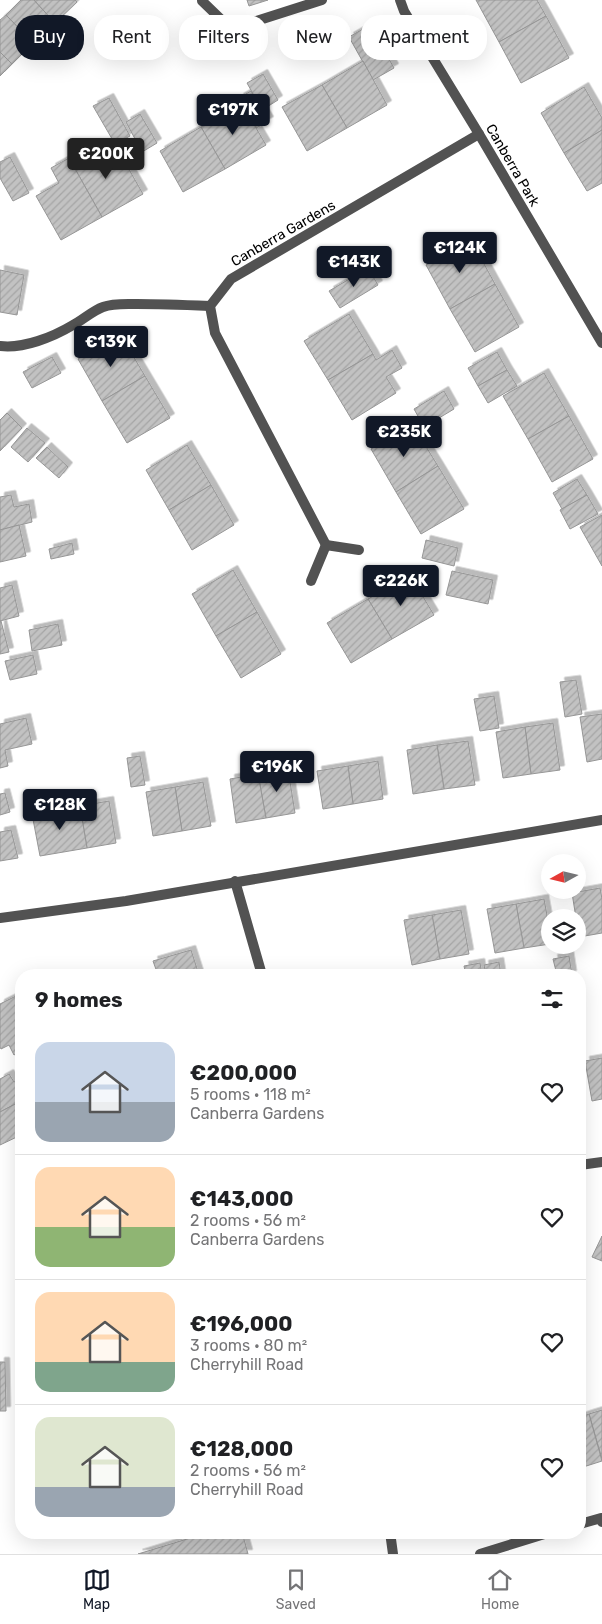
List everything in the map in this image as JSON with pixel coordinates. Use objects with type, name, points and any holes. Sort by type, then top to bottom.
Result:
[{"type":"street","points":[[202,0],[231,28],[322,0]]},
{"type":"street","name":"Canberra Park","points":[[400,0],[404,11],[602,343]]},
{"type":"street","name":"Canberra Gardens","points":[[210,306],[231,279],[479,134]]},
{"type":"street","points":[[0,346],[7,347],[29,343],[52,335],[72,326],[104,307],[123,304],[210,306],[215,333],[326,545]]},
{"type":"street","points":[[326,545],[359,550]]},
{"type":"street","points":[[311,581],[326,545]]},
{"type":"street","points":[[0,918],[126,901],[602,820]]},
{"type":"street","points":[[235,881],[260,969]]},
{"type":"street","points":[[586,1164],[602,1162]]},
{"type":"street","points":[[586,1522],[601,1518],[602,1522]]},
{"type":"street","points":[[391,1539],[393,1554]]},
{"type":"street","points":[[480,1554],[528,1539]]},
{"type":"building","points":[[21,0],[34,0],[48,15],[15,15],[15,24],[6,15]]},
{"type":"building","points":[[34,0],[75,0],[77,2],[63,15],[48,15]]},
{"type":"building","points":[[247,0],[268,0],[249,6]]},
{"type":"building","points":[[476,0],[537,0],[546,16],[499,42],[487,20],[487,15],[484,15]]},
{"type":"building","points":[[6,15],[15,24],[16,60],[12,64],[0,52],[0,20]]},
{"type":"building","points":[[546,16],[569,58],[521,83],[499,42]]},
{"type":"building","points":[[361,30],[361,58],[351,41],[351,36]]},
{"type":"building","points":[[0,52],[12,64],[0,76]]},
{"type":"building","points":[[362,60],[390,60],[394,68],[373,80]]},
{"type":"building","points":[[363,61],[387,105],[347,128],[322,85]]},
{"type":"building","points":[[263,74],[278,100],[262,110],[247,83]]},
{"type":"building","points":[[322,85],[347,128],[307,151],[282,107]]},
{"type":"building","points":[[584,87],[602,118],[602,130],[564,153],[541,113]]},
{"type":"building","points":[[251,91],[269,121],[256,128],[239,98]]},
{"type":"building","points":[[109,98],[130,136],[115,144],[93,106]]},
{"type":"building","points":[[242,104],[266,145],[225,169],[201,127]]},
{"type":"building","points":[[140,114],[157,143],[142,152],[126,122]]},
{"type":"building","points":[[201,127],[225,169],[183,192],[160,151]]},
{"type":"building","points":[[602,130],[602,183],[587,191],[564,153]]},
{"type":"building","points":[[88,147],[96,162],[118,150],[143,194],[102,217],[69,158]]},
{"type":"building","points":[[10,157],[29,193],[13,201],[0,178],[0,162]]},
{"type":"building","points":[[69,158],[102,217],[61,240],[36,196],[59,183],[51,168]]},
{"type":"building","points":[[471,240],[495,284],[450,309],[426,265]]},
{"type":"building","points":[[368,268],[378,285],[340,308],[329,291]]},
{"type":"building","points":[[0,270],[24,275],[17,315],[0,312]]},
{"type":"building","points":[[495,284],[519,327],[475,352],[450,309]]},
{"type":"building","points":[[349,314],[373,354],[328,380],[304,341]]},
{"type":"building","points":[[120,334],[145,376],[102,401],[78,359]]},
{"type":"building","points":[[392,350],[402,368],[386,377],[396,393],[352,420],[328,380],[373,354],[376,360]]},
{"type":"building","points":[[497,352],[507,370],[478,386],[468,368]]},
{"type":"building","points":[[52,357],[61,373],[32,388],[23,372]]},
{"type":"building","points":[[507,370],[517,386],[488,403],[478,386]]},
{"type":"building","points":[[544,373],[569,416],[528,439],[503,396]]},
{"type":"building","points":[[145,376],[170,418],[127,443],[102,401]]},
{"type":"building","points":[[444,391],[454,409],[424,427],[414,409]]},
{"type":"building","points":[[7,413],[22,428],[0,451],[0,420]]},
{"type":"building","points":[[569,416],[593,459],[552,482],[528,439]]},
{"type":"building","points":[[412,424],[438,466],[396,492],[371,449]]},
{"type":"building","points":[[27,428],[45,443],[28,462],[11,447]]},
{"type":"building","points":[[187,445],[211,485],[169,510],[146,470]]},
{"type":"building","points":[[47,447],[68,467],[59,478],[36,458]]},
{"type":"building","points":[[438,466],[464,509],[421,534],[396,492]]},
{"type":"building","points":[[577,479],[587,495],[562,509],[553,493]]},
{"type":"building","points":[[211,485],[234,525],[192,550],[169,510]]},
{"type":"building","points":[[11,495],[14,507],[29,504],[32,522],[0,530],[0,497]]},
{"type":"building","points":[[587,495],[598,514],[570,529],[560,510]]},
{"type":"building","points":[[602,515],[602,566],[580,527]]},
{"type":"building","points":[[19,525],[26,556],[0,562],[0,530]]},
{"type":"building","points":[[426,540],[458,548],[454,566],[422,558]]},
{"type":"building","points":[[72,543],[74,554],[51,559],[49,549]]},
{"type":"building","points":[[233,570],[257,612],[216,636],[192,594]]},
{"type":"building","points":[[452,571],[493,580],[488,604],[446,595]]},
{"type":"building","points":[[410,575],[434,615],[392,639],[368,599]]},
{"type":"building","points":[[12,585],[19,616],[0,621],[0,588]]},
{"type":"building","points":[[368,599],[392,639],[351,663],[327,623]]},
{"type":"building","points":[[257,612],[281,654],[241,678],[216,636]]},
{"type":"building","points":[[0,621],[9,652],[0,654]]},
{"type":"building","points":[[58,624],[62,645],[32,651],[29,630]]},
{"type":"building","points":[[33,655],[37,674],[10,680],[5,661]]},
{"type":"building","points":[[576,680],[582,714],[565,717],[560,682]]},
{"type":"building","points":[[494,696],[499,728],[480,731],[474,699]]},
{"type":"building","points":[[602,714],[602,759],[587,762],[580,717]]},
{"type":"building","points":[[26,718],[32,744],[5,750],[8,766],[0,768],[0,724]]},
{"type":"building","points":[[553,723],[560,770],[531,774],[525,727]]},
{"type":"building","points":[[525,727],[531,774],[503,778],[496,732]]},
{"type":"building","points":[[468,741],[475,785],[444,789],[437,745]]},
{"type":"building","points":[[437,745],[444,789],[413,794],[407,750]]},
{"type":"building","points":[[140,756],[145,785],[131,787],[127,758]]},
{"type":"building","points":[[378,761],[383,799],[353,804],[348,766]]},
{"type":"building","points":[[348,766],[353,804],[323,809],[317,771]]},
{"type":"building","points":[[288,769],[295,813],[266,818],[258,774]]},
{"type":"building","points":[[258,774],[266,818],[236,823],[230,779]]},
{"type":"building","points":[[203,782],[211,826],[182,831],[175,787]]},
{"type":"building","points":[[175,787],[182,831],[153,836],[146,792]]},
{"type":"building","points":[[5,793],[10,812],[0,815],[0,794]]},
{"type":"building","points":[[109,801],[116,843],[87,848],[80,806]]},
{"type":"building","points":[[80,806],[87,848],[40,856],[32,814]]},
{"type":"building","points":[[11,830],[18,858],[0,861],[0,832]]},
{"type":"building","points":[[600,888],[602,899],[602,933],[586,936],[586,909],[575,909],[573,899],[586,899],[586,890]]},
{"type":"building","points":[[544,899],[546,909],[541,909],[541,945],[524,948],[516,904]]},
{"type":"building","points":[[516,904],[524,948],[495,953],[487,909]]},
{"type":"building","points":[[461,910],[469,954],[440,959],[432,915]]},
{"type":"building","points":[[432,915],[440,959],[412,965],[404,920]]},
{"type":"building","points":[[191,950],[197,969],[156,969],[153,961]]},
{"type":"building","points":[[569,956],[571,969],[556,969],[553,959]]},
{"type":"building","points":[[499,962],[500,969],[485,969],[484,965]]},
{"type":"building","points":[[480,963],[481,969],[465,969],[464,966]]},
{"type":"building","points":[[15,996],[14,1055],[9,1045],[1,1049],[0,1047],[0,1004]]},
{"type":"building","points":[[602,1058],[602,1099],[592,1101],[586,1061]]},
{"type":"building","points":[[9,1074],[15,1081],[15,1104],[0,1112],[0,1079]]},
{"type":"building","points":[[15,1104],[15,1138],[0,1145],[0,1112]]},
{"type":"building","points":[[602,1236],[602,1261],[592,1257]]},
{"type":"building","points":[[0,1362],[5,1362],[6,1411],[0,1411]]},
{"type":"building","points":[[602,1410],[602,1459],[589,1414]]},
{"type":"building","points":[[589,1414],[602,1461],[586,1466],[586,1415]]},
{"type":"building","points":[[187,1539],[244,1539],[248,1554],[138,1554]]}]
